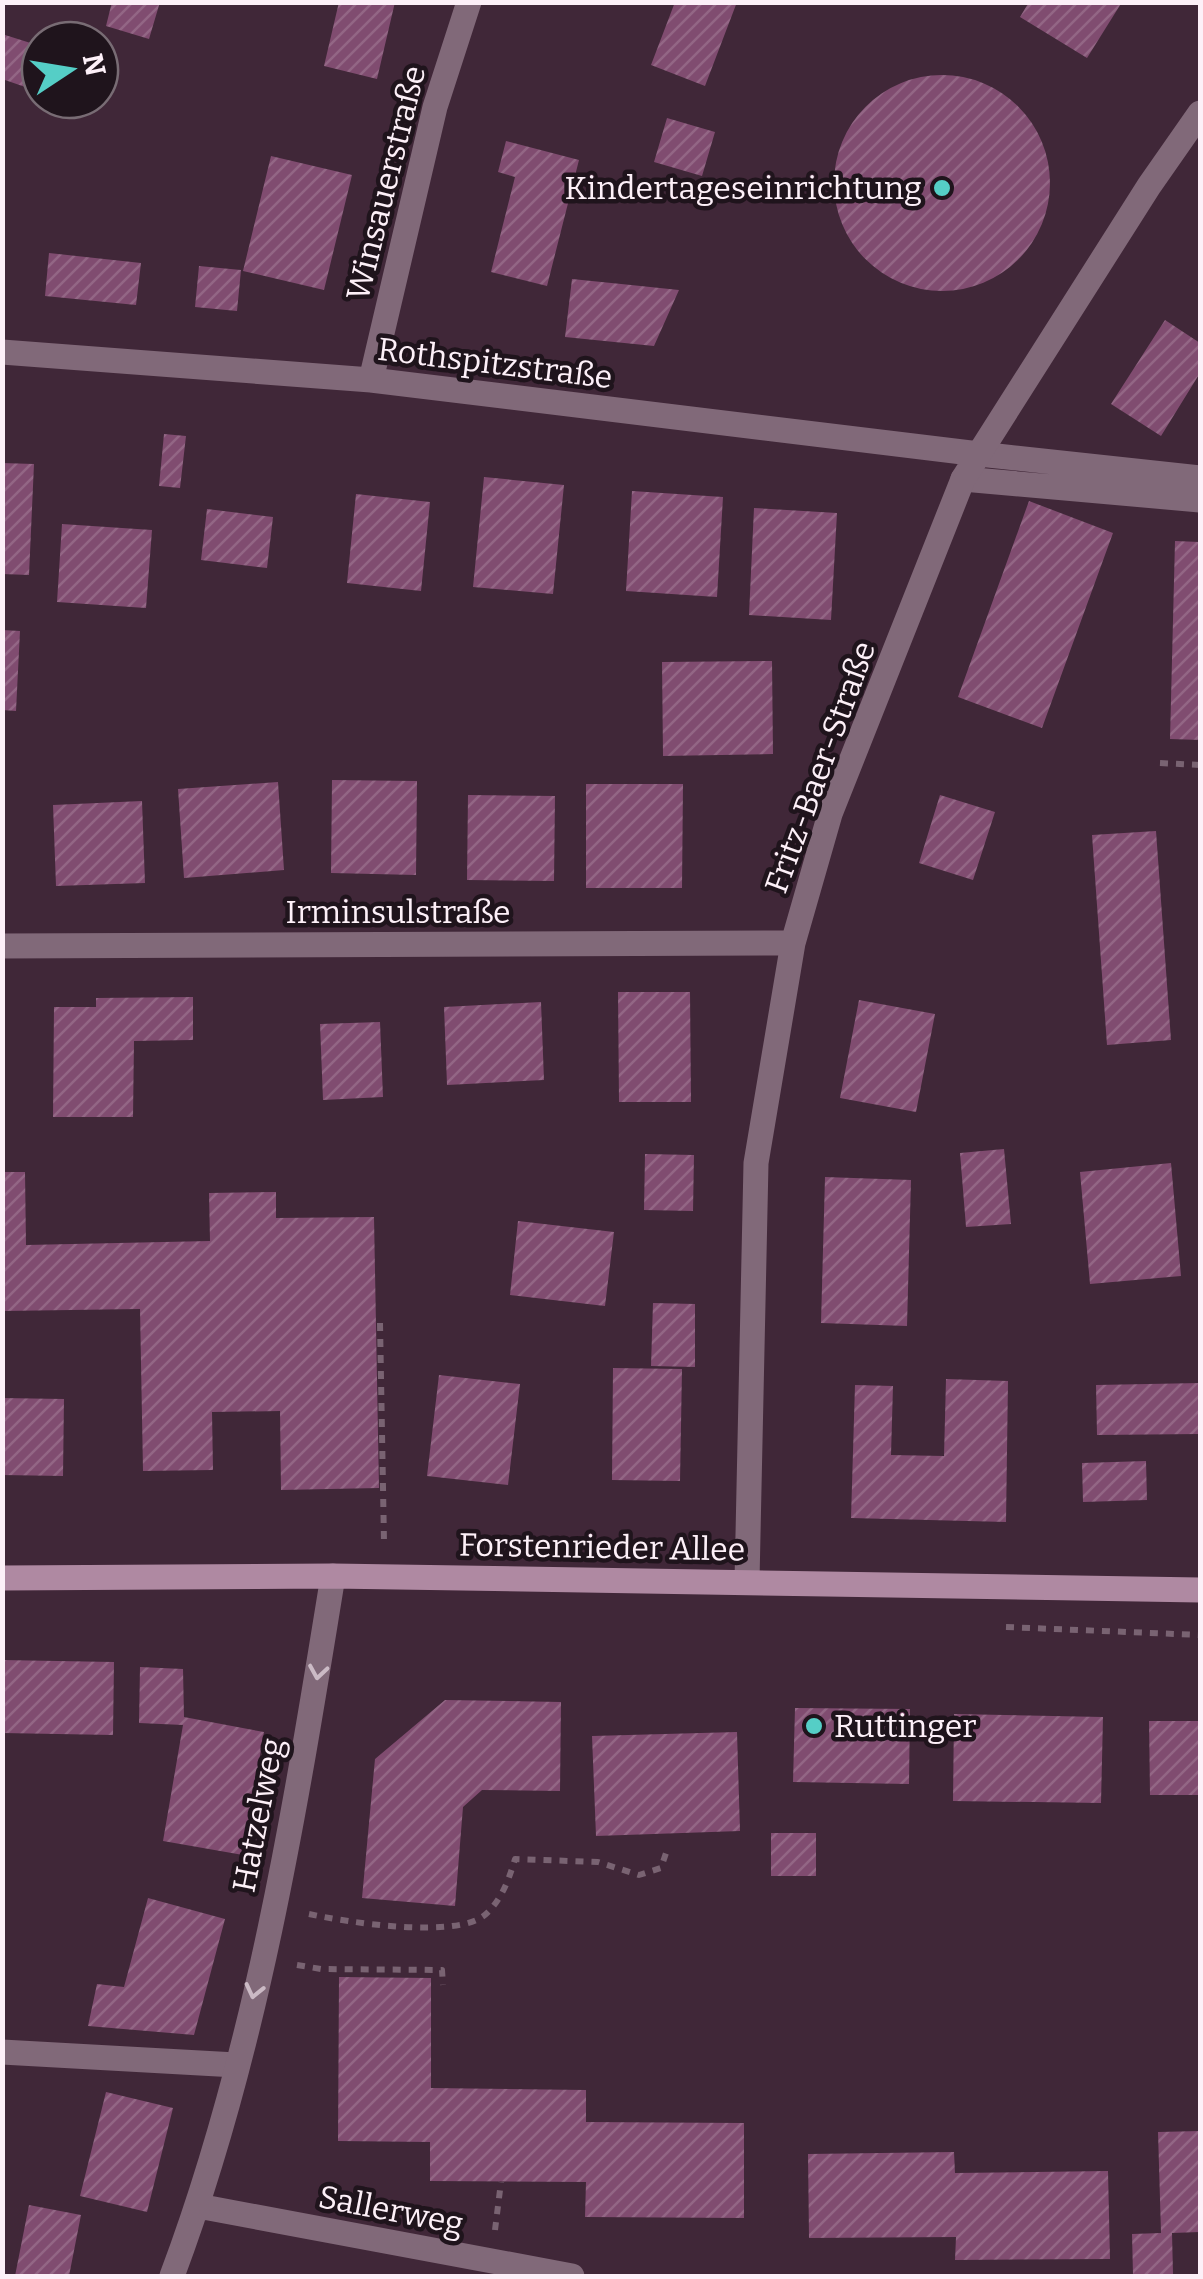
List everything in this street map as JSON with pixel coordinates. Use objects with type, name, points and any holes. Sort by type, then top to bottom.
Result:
[{"type":"street","name":"Winsauerstraße","points":[[371,380],[435,107],[469,2]]},
{"type":"street","name":"Fritz-Baer-Straße","points":[[747,1581],[753,1203],[761,1120],[793,943],[830,814],[964,479],[1149,186],[1200,113]]},
{"type":"street","name":"Rothspitzstraße","points":[[2,352],[371,380],[1200,478]]},
{"type":"street","points":[[964,479],[1200,500]]},
{"type":"street","name":"Irminsulstraße","points":[[2,946],[793,943]]},
{"type":"street","name":"Forstenrieder Allee","points":[[2,1578],[334,1576],[1200,1590]]},
{"type":"street","name":"Hatzelweg","points":[[172,2276],[198,2206],[274,1906],[334,1576]]},
{"type":"street","points":[[2,2052],[236,2065]]},
{"type":"street","name":"Sallerweg","points":[[198,2206],[572,2276]]},
{"type":"path","points":[[1160,763],[1200,765]]},
{"type":"path","points":[[380,1323],[384,1577]]},
{"type":"path","points":[[274,1906],[342,1922],[445,1929],[484,1916],[507,1886],[516,1859],[598,1862],[639,1875],[661,1868],[667,1850]]},
{"type":"path","points":[[261,1960],[321,1969],[442,1970],[443,1985]]},
{"type":"building","points":[[112,2],[160,2],[149,39],[120,30],[120,20],[108,20]]},
{"type":"building","points":[[339,2],[395,2],[377,79],[324,66]]},
{"type":"building","points":[[675,2],[737,2],[705,86],[651,65]]},
{"type":"building","points":[[1029,2],[1122,2],[1087,58],[1020,17]]},
{"type":"building","points":[[2,34],[20,40],[20,85],[2,79]]},
{"type":"building","name":"Kindertageseinrichtung","points":[[942,75],[983,83],[1018,107],[1042,142],[1050,183],[1042,224],[1018,259],[983,283],[942,291],[901,283],[866,259],[842,224],[834,183],[842,142],[866,107],[901,83]]},
{"type":"building","points":[[667,118],[715,132],[702,176],[654,162]]},
{"type":"building","points":[[506,141],[579,160],[547,286],[491,272],[515,177],[498,172]]},
{"type":"building","points":[[271,156],[352,175],[324,290],[243,271]]},
{"type":"building","points":[[49,253],[141,263],[136,305],[45,296]]},
{"type":"building","points":[[199,266],[241,270],[237,311],[195,307]]},
{"type":"building","points":[[572,279],[679,290],[654,346],[565,337]]},
{"type":"building","points":[[1165,320],[1200,343],[1200,373],[1161,436],[1111,404]]},
{"type":"building","points":[[164,434],[186,436],[180,488],[159,486]]},
{"type":"building","points":[[2,463],[34,464],[29,575],[2,574]]},
{"type":"building","points":[[484,477],[564,485],[553,594],[473,587]]},
{"type":"building","points":[[632,491],[723,497],[717,597],[626,591]]},
{"type":"building","points":[[356,494],[430,502],[421,591],[347,583]]},
{"type":"building","points":[[1029,501],[1113,533],[1042,728],[958,697]]},
{"type":"building","points":[[754,508],[837,513],[831,620],[749,615]]},
{"type":"building","points":[[207,509],[273,517],[267,568],[201,560]]},
{"type":"building","points":[[62,524],[152,530],[146,608],[57,602]]},
{"type":"building","points":[[1175,541],[1200,542],[1200,740],[1170,739]]},
{"type":"building","points":[[2,630],[20,631],[16,711],[2,710]]},
{"type":"building","points":[[772,661],[773,754],[663,756],[662,662]]},
{"type":"building","points":[[332,780],[417,781],[416,875],[331,873]]},
{"type":"building","points":[[278,782],[284,870],[184,878],[178,789]]},
{"type":"building","points":[[586,784],[683,784],[682,888],[586,888]]},
{"type":"building","points":[[468,795],[555,796],[554,881],[467,880]]},
{"type":"building","points":[[940,795],[995,812],[973,880],[919,863]]},
{"type":"building","points":[[142,801],[145,883],[56,886],[53,805]]},
{"type":"building","points":[[1156,831],[1171,1040],[1107,1045],[1092,835]]},
{"type":"building","points":[[618,992],[690,992],[691,1102],[619,1102]]},
{"type":"building","points":[[193,997],[193,1040],[134,1041],[133,1117],[53,1117],[54,1007],[96,1007],[96,998]]},
{"type":"building","points":[[859,1000],[935,1014],[916,1112],[840,1098]]},
{"type":"building","points":[[541,1002],[544,1080],[447,1085],[444,1007]]},
{"type":"building","points":[[380,1022],[383,1097],[323,1100],[320,1024]]},
{"type":"building","points":[[1004,1149],[1011,1224],[966,1227],[960,1153]]},
{"type":"building","points":[[645,1154],[694,1155],[693,1211],[644,1210]]},
{"type":"building","points":[[1171,1163],[1181,1276],[1090,1284],[1080,1172]]},
{"type":"building","points":[[2,1172],[25,1172],[26,1245],[210,1241],[209,1193],[276,1192],[276,1218],[374,1217],[379,1488],[281,1490],[280,1411],[212,1412],[213,1470],[143,1471],[140,1309],[3,1311]]},
{"type":"building","points":[[825,1177],[911,1180],[907,1326],[821,1323]]},
{"type":"building","points":[[518,1221],[614,1232],[605,1306],[510,1295]]},
{"type":"building","points":[[653,1303],[695,1304],[695,1367],[651,1366]]},
{"type":"building","points":[[613,1368],[682,1369],[680,1481],[612,1480]]},
{"type":"building","points":[[439,1375],[520,1384],[508,1485],[427,1476]]},
{"type":"building","points":[[946,1379],[1008,1381],[1006,1522],[851,1518],[855,1385],[893,1386],[891,1455],[944,1456]]},
{"type":"building","points":[[1200,1383],[1200,1434],[1097,1435],[1096,1385]]},
{"type":"building","points":[[2,1398],[64,1399],[63,1476],[2,1475]]},
{"type":"building","points":[[1146,1461],[1147,1500],[1083,1502],[1082,1463]]},
{"type":"building","points":[[2,1660],[114,1662],[113,1735],[2,1733]]},
{"type":"building","points":[[140,1667],[183,1669],[184,1717],[264,1732],[243,1855],[163,1841],[183,1725],[139,1723]]},
{"type":"building","points":[[445,1700],[561,1702],[560,1791],[482,1790],[463,1807],[455,1906],[362,1898],[375,1759]]},
{"type":"building","points":[[795,1708],[910,1709],[909,1784],[793,1782]]},
{"type":"building","points":[[954,1714],[1103,1717],[1101,1803],[953,1801]]},
{"type":"building","points":[[1149,1721],[1200,1721],[1200,1795],[1150,1795]]},
{"type":"building","points":[[737,1732],[740,1831],[596,1836],[592,1736]]},
{"type":"building","points":[[771,1833],[816,1833],[816,1876],[771,1876]]},
{"type":"building","points":[[148,1898],[225,1919],[194,2035],[88,2026],[97,1984],[124,1987]]},
{"type":"building","points":[[339,1977],[431,1978],[431,2088],[586,2090],[586,2122],[744,2123],[744,2218],[585,2217],[586,2182],[430,2181],[430,2142],[338,2141]]},
{"type":"building","points":[[106,2092],[173,2108],[147,2212],[80,2196]]},
{"type":"building","points":[[1200,2131],[1200,2232],[1172,2233],[1173,2274],[1133,2275],[1132,2234],[1161,2233],[1158,2132]]},
{"type":"building","points":[[954,2152],[955,2173],[1108,2171],[1110,2259],[955,2260],[956,2237],[809,2238],[808,2154]]},
{"type":"building","points":[[29,2205],[81,2215],[69,2276],[15,2276]]},
{"type":"place","name":"Kindertageseinrichtung","points":[[942,188]]},
{"type":"place","name":"Ruttinger","points":[[814,1726]]}]
